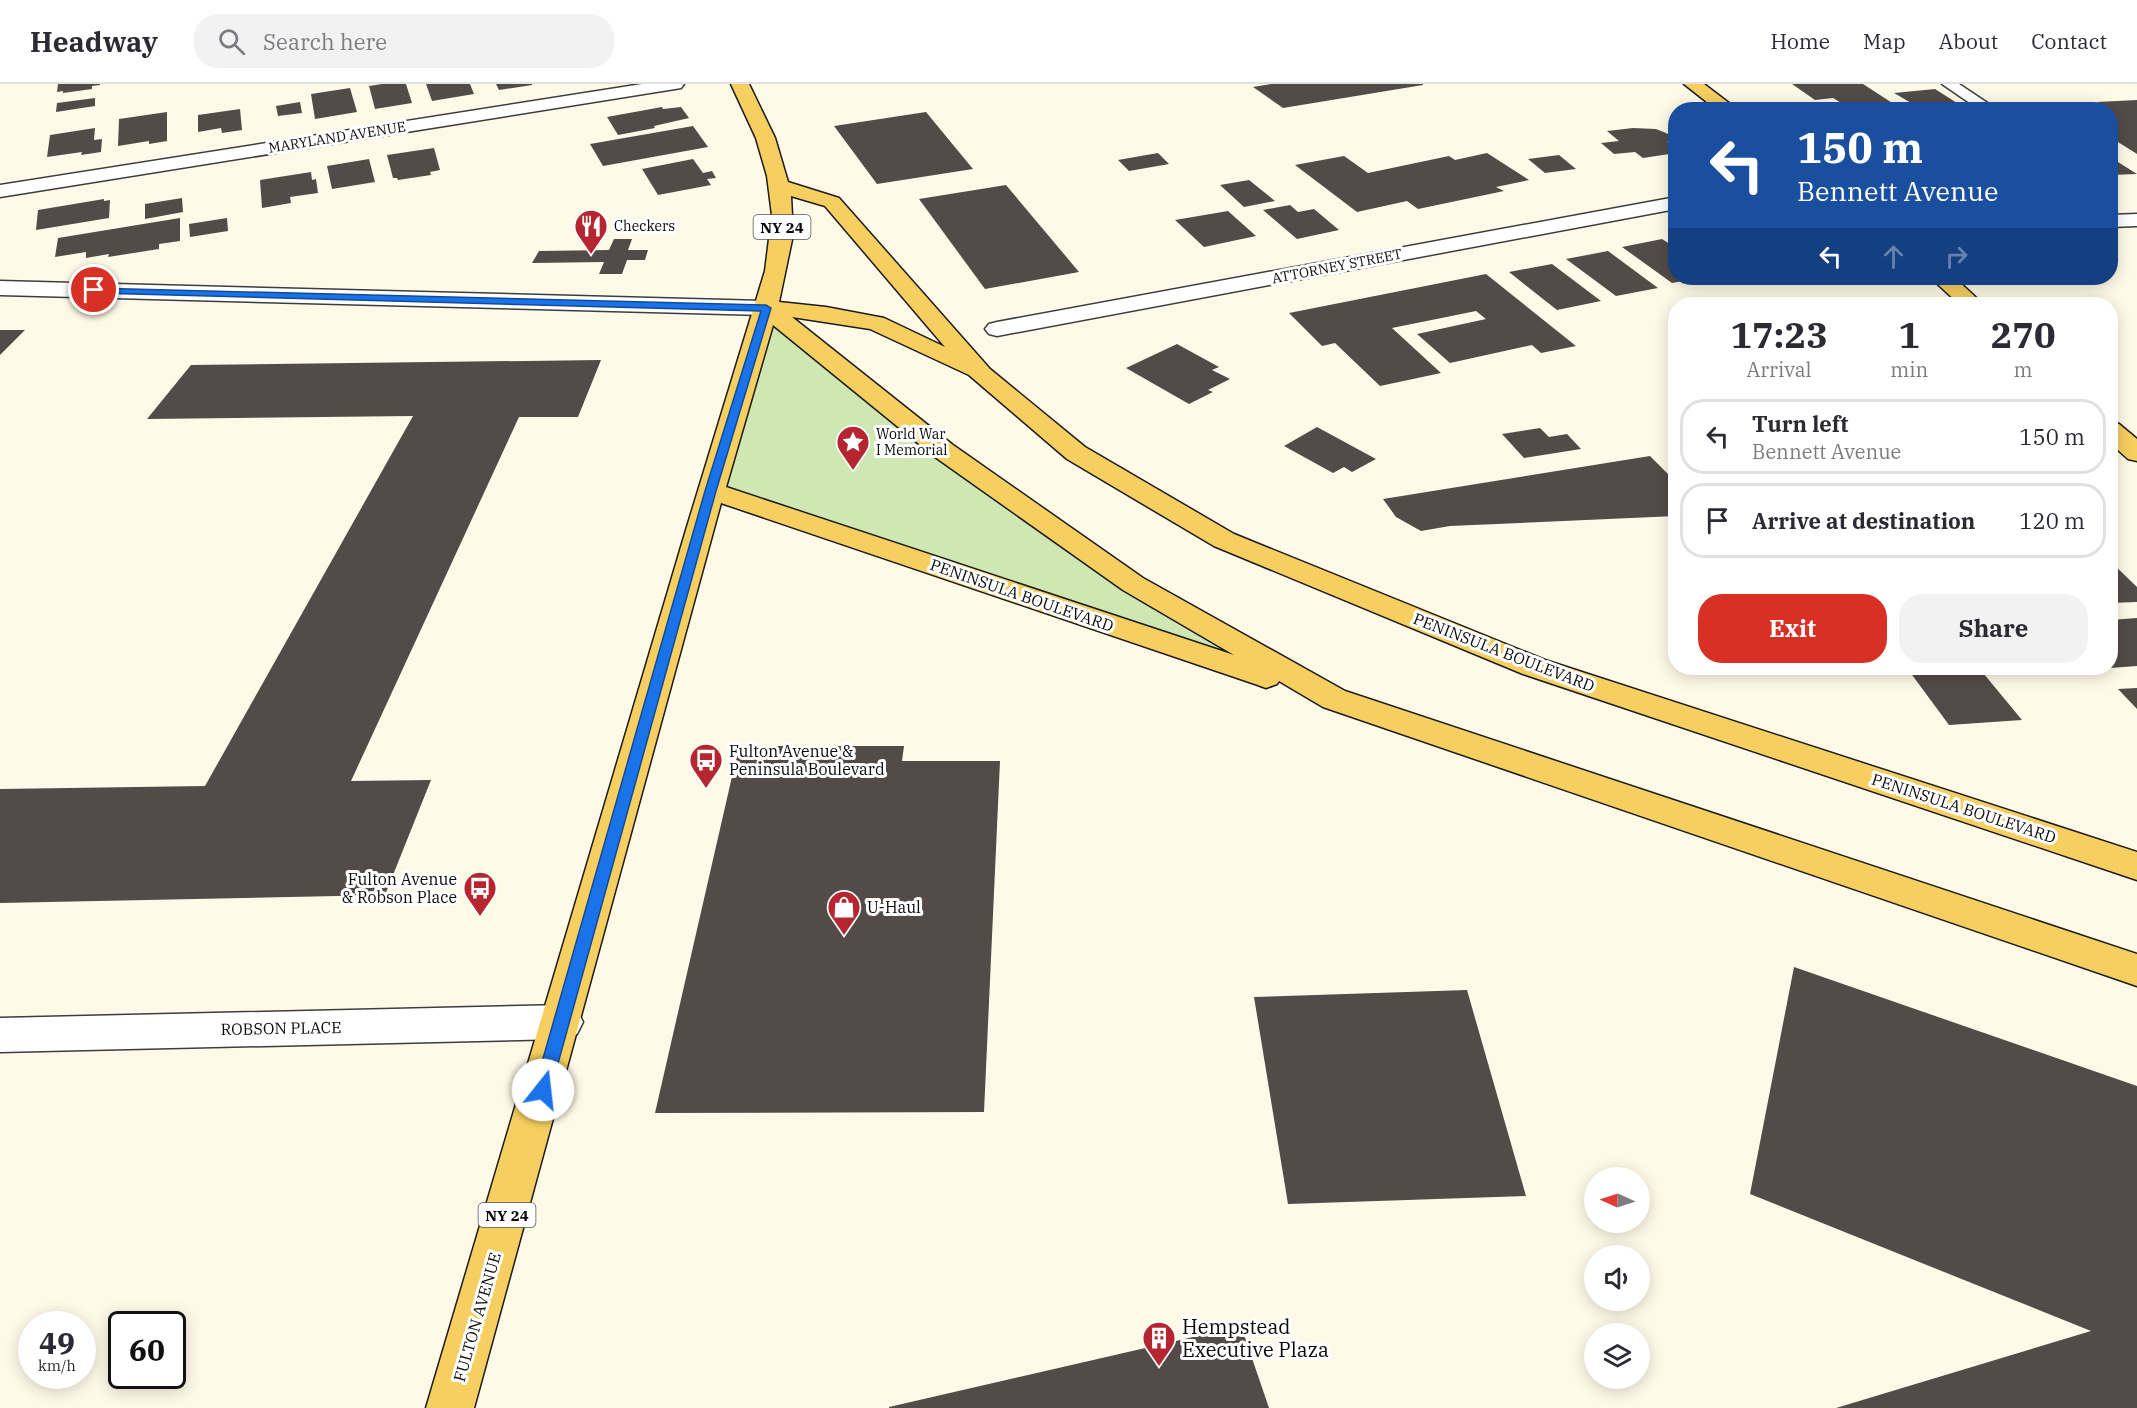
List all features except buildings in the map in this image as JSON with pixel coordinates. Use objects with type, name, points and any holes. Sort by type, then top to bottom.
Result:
[{"type":"main road","name":"FULTON AVENUE","points":[[450,1408],[563,1022],[711,491],[766,308],[782,236],[782,210],[778,185],[759,122],[740,84]]},
{"type":"main road","points":[[1693,84],[1719,102]]},
{"type":"main road","name":"PENINSULA BOULEVARD","points":[[778,185],[832,202],[981,374],[1076,453],[1224,540],[1534,667],[2137,866]]},
{"type":"main road","points":[[1950,285],[1964,297]]},
{"type":"main road","name":"PENINSULA BOULEVARD","points":[[766,308],[826,314],[876,323],[981,374]]},
{"type":"main road","name":"PENINSULA BOULEVARD","points":[[766,308],[944,451],[1133,584],[1334,699]]},
{"type":"main road","points":[[2118,436],[2137,453]]},
{"type":"main road","name":"PENINSULA BOULEVARD","points":[[711,491],[2137,970]]},
{"type":"street","name":"MARYLAND AVENUE","points":[[0,191],[675,84]]},
{"type":"street","name":"ATTORNEY STREET","points":[[998,329],[1668,204]]},
{"type":"street","points":[[2118,221],[2137,220]]},
{"type":"street","points":[[0,288],[766,308]]},
{"type":"street","name":"ROBSON PLACE","points":[[0,1035],[563,1022]]},
{"type":"lane","points":[[1949,84],[1978,102]]},
{"type":"green space","points":[[766,308],[920,435],[1307,687],[711,491]]},
{"type":"place","name":"Checkers","points":[[591,255]]},
{"type":"place","name":"World War I Memorial","points":[[853,471]]},
{"type":"place","name":"Fulton Avenue & Peninsula Boulevard","points":[[706,789]]},
{"type":"place","name":"Fulton Avenue & Robson Place","points":[[480,917]]},
{"type":"place","name":"U-Haul","points":[[844,936]]},
{"type":"place","name":"Hempstead Executive Plaza","points":[[1159,1367]]},
{"type":"route","points":[[94,290],[766,308],[711,491],[543,1090]]}]
